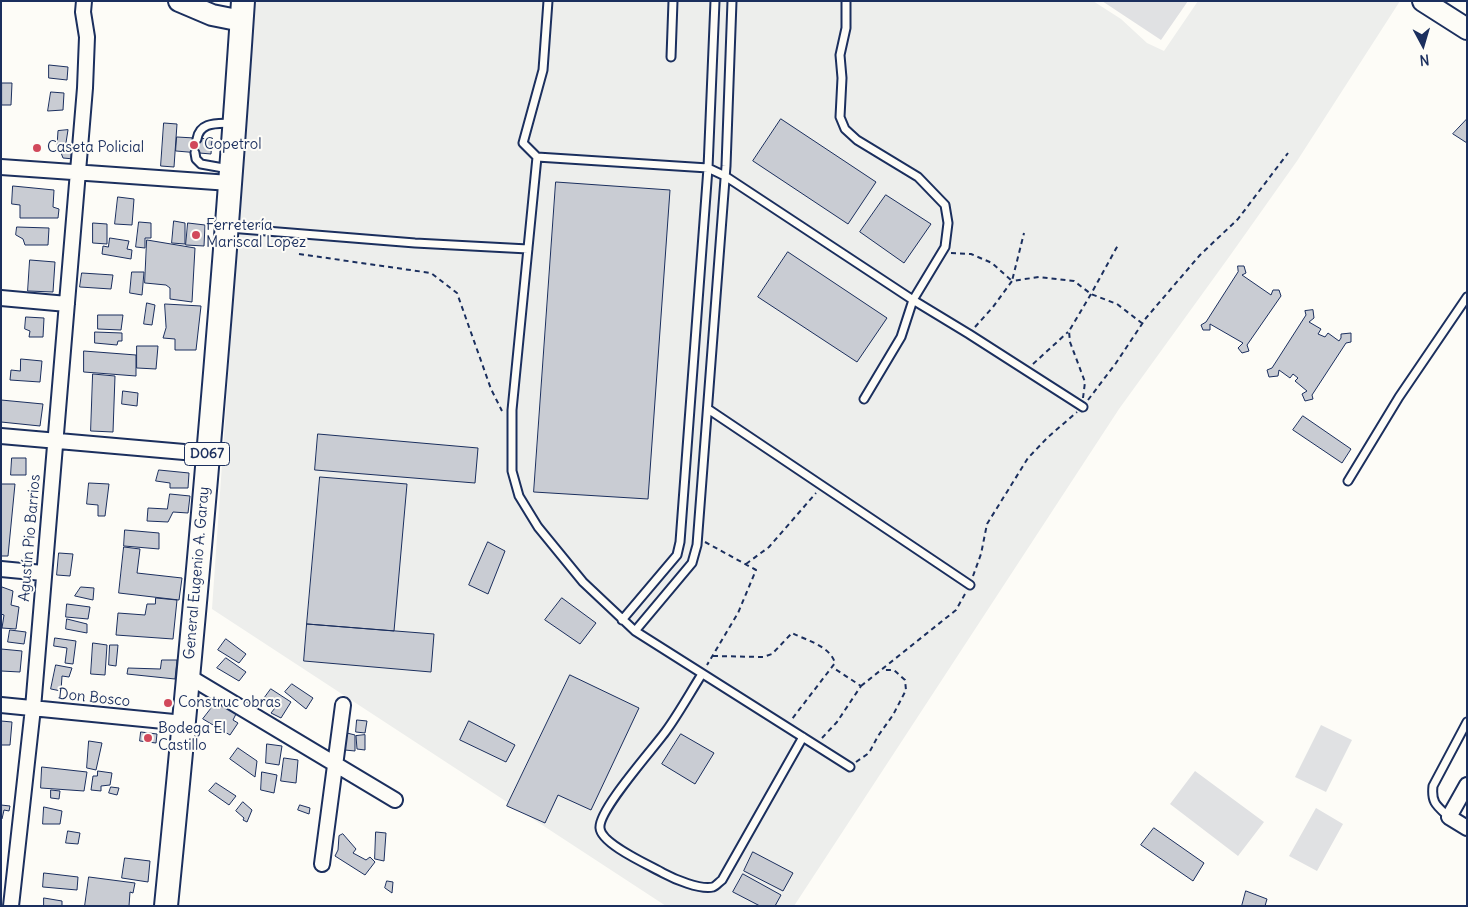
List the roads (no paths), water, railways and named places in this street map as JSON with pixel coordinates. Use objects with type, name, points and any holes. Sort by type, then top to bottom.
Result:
[{"type":"main road","points":[[179,1],[212,15],[243,11]]},
{"type":"main road","points":[[1423,1],[1467,29]]},
{"type":"main road","name":"General Eugenio A. Garay","points":[[166,906],[184,723],[231,176],[243,11]]},
{"type":"street","name":"Agustín Pio Barrios","points":[[11,906],[33,708],[43,573],[68,304],[85,88],[87,37],[83,12],[84,1]]},
{"type":"street","points":[[1,167],[78,173],[231,176]]},
{"type":"street","points":[[1,298],[68,304]]},
{"type":"street","points":[[1,436],[207,454]]},
{"type":"street","points":[[1,569],[43,573]]},
{"type":"street","points":[[188,676],[395,800]]},
{"type":"street","name":"Don Bosco","points":[[1,705],[184,723]]},
{"type":"street","points":[[322,864],[343,705]]},
{"type":"street","points":[[1467,785],[1449,817],[1467,828]]},
{"type":"lane","points":[[548,1],[543,70],[523,142],[537,157],[708,168],[725,176],[913,300],[1082,407]]},
{"type":"lane","points":[[671,57],[673,1]]},
{"type":"lane","points":[[622,620],[677,555],[680,542],[708,168],[714,1]]},
{"type":"lane","points":[[635,631],[692,563],[697,545],[725,176],[732,1]]},
{"type":"lane","points":[[846,1],[846,28],[840,55],[842,78],[840,117],[845,129],[857,140],[918,177],[945,206],[948,223],[945,247],[913,300],[902,337],[864,399]]},
{"type":"lane","points":[[197,139],[198,133],[209,124],[235,123]]},
{"type":"lane","points":[[195,153],[196,158],[201,164],[231,176]]},
{"type":"lane","points":[[537,157],[512,410],[512,471],[519,496],[538,527],[583,582],[635,631],[850,767]]},
{"type":"lane","points":[[226,228],[528,249]]},
{"type":"lane","points":[[1348,481],[1400,397],[1467,297]]},
{"type":"lane","points":[[708,408],[970,585]]},
{"type":"lane","points":[[702,674],[666,732],[634,770],[602,817],[600,828],[604,838],[620,850],[678,881],[706,887],[714,886],[722,880],[803,737]]},
{"type":"lane","points":[[1449,817],[1435,803],[1432,797],[1434,786],[1467,722]]},
{"type":"place","name":"Copetrol","points":[[194,145]]},
{"type":"place","name":"Caseta Policial","points":[[37,148]]},
{"type":"place","name":"Ferretería Mariscal Lopez","points":[[196,235]]},
{"type":"place","name":"Construc obras","points":[[168,703]]},
{"type":"place","name":"Bodega El Castillo","points":[[148,738]]}]
